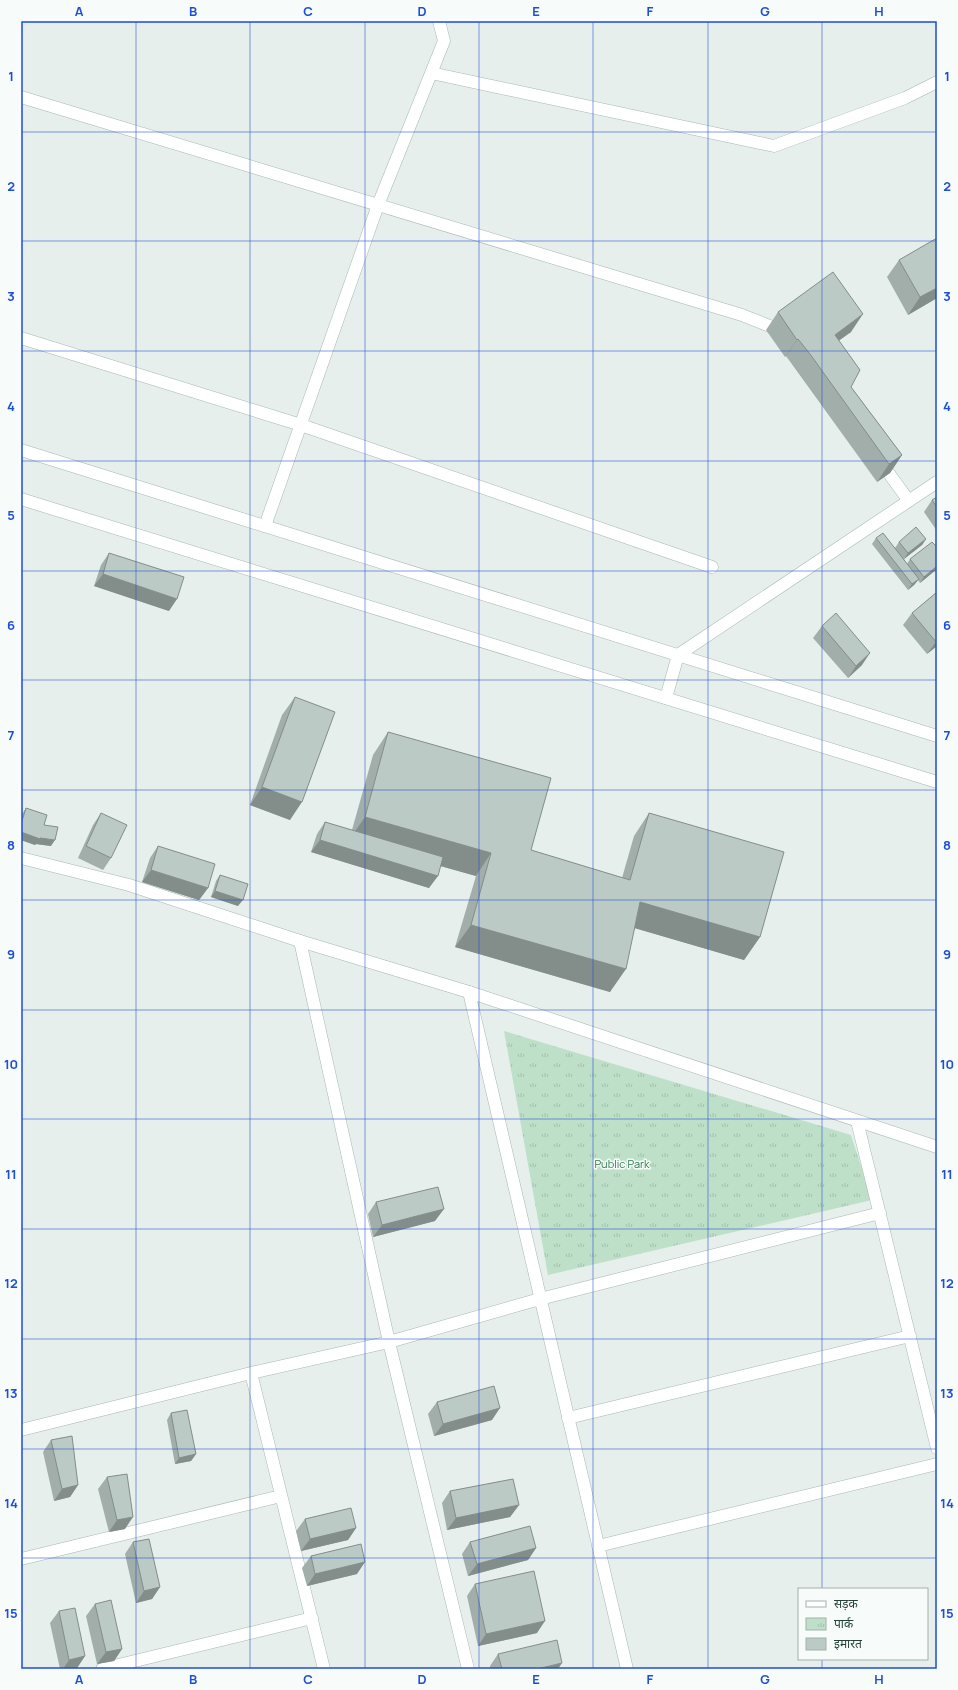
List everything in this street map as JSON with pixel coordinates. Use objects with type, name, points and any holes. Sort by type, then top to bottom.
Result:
[{"type":"street","points":[[265,526],[378,205],[444,41],[439,21]]},
{"type":"street","points":[[431,73],[774,146],[905,98],[937,82]]},
{"type":"street","points":[[21,97],[742,315],[777,329],[787,339]]},
{"type":"street","points":[[21,338],[301,425],[712,567]]},
{"type":"street","points":[[21,450],[937,736]]},
{"type":"street","points":[[872,450],[909,501]]},
{"type":"street","points":[[666,698],[678,655],[937,482]]},
{"type":"street","points":[[21,499],[937,782]]},
{"type":"street","points":[[21,858],[129,885],[300,941],[469,992],[937,1147]]},
{"type":"street","points":[[300,941],[388,1342],[468,1669]]},
{"type":"street","points":[[469,992],[627,1669]]},
{"type":"street","points":[[857,1121],[937,1448]]},
{"type":"street","points":[[21,1430],[251,1373],[388,1342],[540,1299],[880,1213]]},
{"type":"street","points":[[568,1418],[910,1336]]},
{"type":"street","points":[[251,1373],[324,1669]]},
{"type":"street","points":[[598,1546],[937,1464]]},
{"type":"street","points":[[21,1559],[282,1496]]},
{"type":"street","points":[[102,1669],[312,1618]]},
{"type":"green space","name":"Public Park","points":[[504,1031],[851,1135],[872,1200],[548,1275]]},
{"type":"building","points":[[937,238],[937,288],[920,297],[899,260]]},
{"type":"building","points":[[833,272],[863,314],[835,335],[860,370],[851,387],[902,455],[889,464],[778,312]]},
{"type":"building","points":[[937,497],[937,507],[932,500]]},
{"type":"building","points":[[916,527],[926,539],[908,553],[899,542]]},
{"type":"building","points":[[883,533],[919,579],[912,584],[876,538]]},
{"type":"building","points":[[932,542],[937,547],[937,566],[924,577],[910,559]]},
{"type":"building","points":[[109,553],[184,577],[177,599],[103,574]]},
{"type":"building","points":[[937,592],[937,641],[936,642],[912,613]]},
{"type":"building","points":[[836,613],[870,653],[856,666],[822,626]]},
{"type":"building","points":[[295,697],[335,712],[302,802],[262,787]]},
{"type":"building","points":[[388,732],[551,778],[531,850],[630,880],[649,813],[784,852],[760,937],[640,902],[626,969],[471,925],[491,853],[365,817]]},
{"type":"building","points":[[26,808],[47,815],[44,825],[58,827],[55,840],[40,839],[21,832],[21,824]]},
{"type":"building","points":[[101,813],[127,825],[111,858],[86,846]]},
{"type":"building","points":[[325,822],[443,857],[438,876],[320,840]]},
{"type":"building","points":[[158,846],[215,864],[208,888],[151,870]]},
{"type":"building","points":[[220,875],[248,884],[243,900],[215,891]]},
{"type":"building","points":[[438,1187],[444,1209],[382,1225],[376,1202]]},
{"type":"building","points":[[494,1386],[500,1408],[443,1424],[437,1402]]},
{"type":"building","points":[[187,1410],[196,1454],[179,1458],[171,1413]]},
{"type":"building","points":[[72,1436],[78,1485],[62,1489],[51,1440]]},
{"type":"building","points":[[127,1474],[133,1517],[117,1520],[107,1477]]},
{"type":"building","points":[[513,1479],[519,1505],[456,1518],[450,1491]]},
{"type":"building","points":[[351,1508],[356,1528],[310,1539],[305,1519]]},
{"type":"building","points":[[530,1526],[536,1548],[477,1564],[470,1542]]},
{"type":"building","points":[[149,1539],[160,1587],[144,1591],[133,1542]]},
{"type":"building","points":[[361,1544],[365,1562],[315,1574],[311,1556]]},
{"type":"building","points":[[534,1571],[545,1621],[486,1634],[475,1584]]},
{"type":"building","points":[[111,1600],[122,1649],[106,1652],[95,1604]]},
{"type":"building","points":[[75,1608],[85,1656],[69,1660],[59,1611]]},
{"type":"building","points":[[557,1640],[562,1663],[537,1669],[502,1669],[498,1654]]}]
